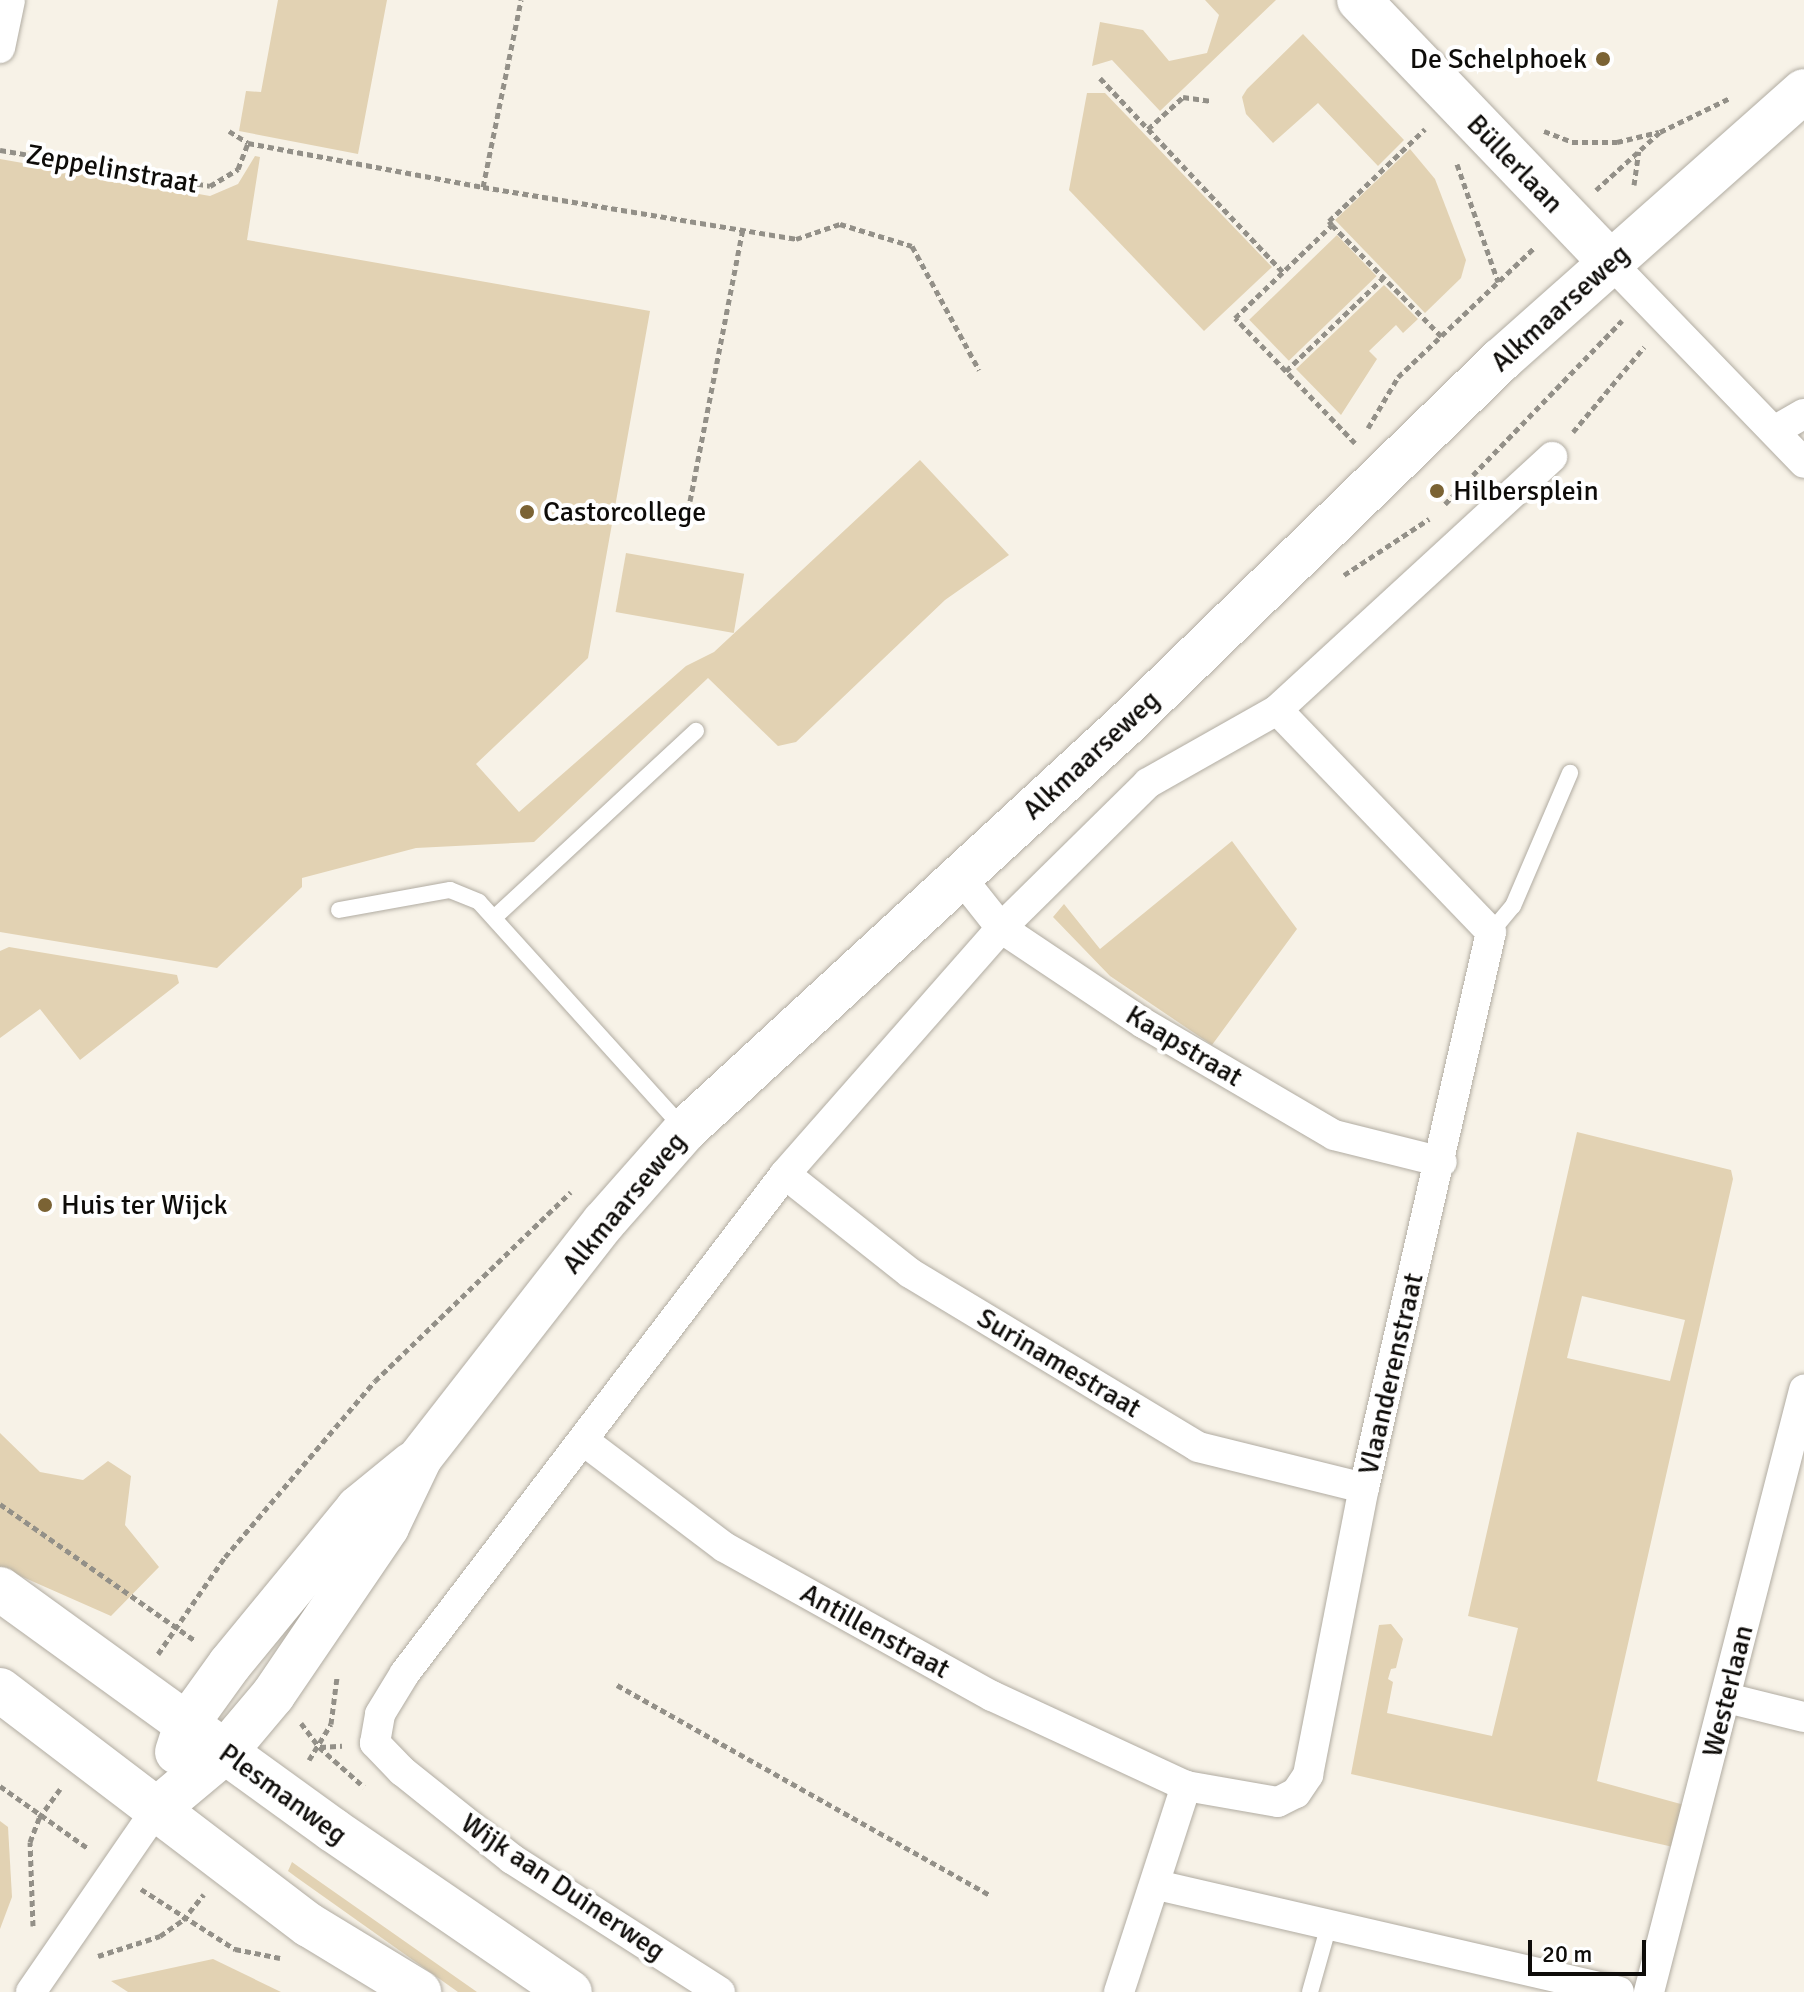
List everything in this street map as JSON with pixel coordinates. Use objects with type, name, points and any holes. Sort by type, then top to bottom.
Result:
[{"type":"street","points":[[0,48],[10,0]]},
{"type":"street","name":"Büllerlaan","points":[[1359,0],[1610,262]]},
{"type":"street","name":"Alkmaarseweg","points":[[157,1809],[225,1752],[273,1695],[387,1527],[420,1458],[604,1222],[685,1130],[1126,724],[1610,262],[1804,91]]},
{"type":"street","points":[[1610,262],[1804,463]]},
{"type":"street","points":[[1774,431],[1804,414]]},
{"type":"street","points":[[584,1441],[785,1174],[1001,928],[1148,783],[1277,710],[1552,457]]},
{"type":"street","points":[[1277,710],[1491,932]]},
{"type":"street","name":"Kaapstraat","points":[[959,875],[1001,928],[1143,1023],[1334,1135],[1442,1162]]},
{"type":"street","name":"Vlaanderenstraat","points":[[1186,1786],[1278,1802],[1296,1793],[1308,1775],[1364,1488],[1442,1162],[1491,932]]},
{"type":"street","name":"Surinamestraat","points":[[785,1174],[910,1273],[1198,1447],[1364,1488]]},
{"type":"street","name":"Westerlaan","points":[[1649,1992],[1804,1390]]},
{"type":"street","name":"Wijk aan Duinerweg","points":[[584,1441],[405,1673],[380,1714],[375,1743],[512,1859],[720,1992]]},
{"type":"street","name":"Antillenstraat","points":[[584,1441],[724,1547],[992,1696],[1186,1786]]},
{"type":"street","name":"Alkmaarseweg","points":[[36,1985],[157,1809],[186,1725],[230,1664],[358,1508],[420,1458]]},
{"type":"street","name":"Plesmanweg","points":[[0,1589],[186,1725],[570,1992]]},
{"type":"street","points":[[0,1690],[309,1925],[419,1992]]},
{"type":"street","points":[[1727,1698],[1804,1717]]},
{"type":"street","points":[[1119,1992],[1157,1885],[1186,1786]]},
{"type":"street","points":[[1157,1885],[1619,1992]]},
{"type":"lane","points":[[495,917],[696,731]]},
{"type":"lane","points":[[1491,932],[1513,906],[1570,773]]},
{"type":"lane","points":[[339,910],[450,890],[479,902],[685,1130]]},
{"type":"lane","points":[[1310,1992],[1329,1925]]},
{"type":"path","points":[[483,187],[521,0]]},
{"type":"path","points":[[1100,78],[1283,272]]},
{"type":"path","points":[[1148,129],[1183,97],[1210,101]]},
{"type":"path","name":"Büllerlaan","points":[[1530,124],[1572,142],[1617,142],[1660,132]]},
{"type":"path","points":[[1428,126],[1329,221],[1441,337]]},
{"type":"path","points":[[229,131],[248,143],[483,187],[796,239],[840,224],[912,246],[979,370]]},
{"type":"path","name":"Zeppelinstraat","points":[[0,150],[210,186],[238,169],[248,143]]},
{"type":"path","name":"Büllerlaan","points":[[1454,158],[1498,282]]},
{"type":"path","points":[[1332,225],[1235,318],[1358,447]]},
{"type":"path","points":[[690,501],[743,229]]},
{"type":"path","points":[[1286,371],[1383,278]]},
{"type":"path","points":[[1552,457],[1667,320]]},
{"type":"path","points":[[0,1504],[230,1664]]},
{"type":"path","points":[[617,1685],[990,1895]]},
{"type":"path","points":[[39,1818],[30,1842],[36,1985],[160,1936],[183,1920],[235,1949],[288,1960]]},
{"type":"shaded area","points":[[278,0],[387,0],[358,154],[239,131],[246,91],[261,92]]},
{"type":"shaded area","points":[[1205,0],[1276,0],[1160,111],[1112,60],[1092,66],[1100,22],[1143,30],[1169,61],[1207,53],[1219,15]]},
{"type":"shaded area","points":[[1303,34],[1404,140],[1378,166],[1318,103],[1273,143],[1246,114],[1242,97],[1247,89]]},
{"type":"shaded area","points":[[1087,93],[1105,93],[1272,267],[1204,331],[1069,190]]},
{"type":"shaded area","points":[[1410,149],[1435,179],[1466,260],[1461,278],[1425,313],[1335,220]]},
{"type":"shaded area","points":[[255,156],[260,157],[247,240],[650,311],[588,658],[476,764],[519,812],[686,666],[714,652],[920,460],[1009,555],[945,600],[796,742],[778,746],[708,678],[534,842],[416,848],[302,878],[302,887],[217,968],[0,932],[0,159],[210,196],[238,184]]},
{"type":"shaded area","points":[[1337,235],[1377,276],[1289,361],[1249,320]]},
{"type":"shaded area","points":[[1384,285],[1418,319],[1403,333],[1396,325],[1369,351],[1377,359],[1341,415],[1296,369]]},
{"type":"shaded area","points":[[626,553],[744,574],[734,633],[616,612]]},
{"type":"shaded area","points":[[1232,841],[1297,929],[1212,1045],[1110,976],[1053,917],[1064,904],[1100,949]]},
{"type":"shaded area","points":[[9,947],[177,975],[179,983],[80,1060],[40,1009],[0,1038],[0,951]]},
{"type":"shaded area","points":[[1577,1132],[1731,1170],[1733,1179],[1597,1781],[1688,1806],[1682,1849],[1351,1774],[1379,1625],[1391,1624],[1403,1639],[1396,1668],[1391,1669],[1388,1679],[1393,1682],[1387,1713],[1492,1736],[1518,1628],[1468,1616]],"holes":[[[1582,1296],[1685,1320],[1670,1381],[1567,1358]]]},
{"type":"shaded area","points":[[0,1433],[40,1472],[83,1480],[108,1461],[131,1476],[125,1525],[159,1567],[111,1616],[0,1567]]},
{"type":"shaded area","points":[[0,1821],[8,1827],[12,1897],[0,1929]]},
{"type":"shaded area","points":[[292,1862],[477,1992],[458,1992],[288,1871]]},
{"type":"shaded area","points":[[213,1959],[281,1992],[128,1992],[111,1981]]},
{"type":"place","name":"De Schelphoek","points":[[1603,59]]},
{"type":"place","name":"Hilbersplein","points":[[1437,491]]},
{"type":"place","name":"Castorcollege","points":[[527,512]]},
{"type":"place","name":"Huis ter Wijck","points":[[45,1205]]}]
